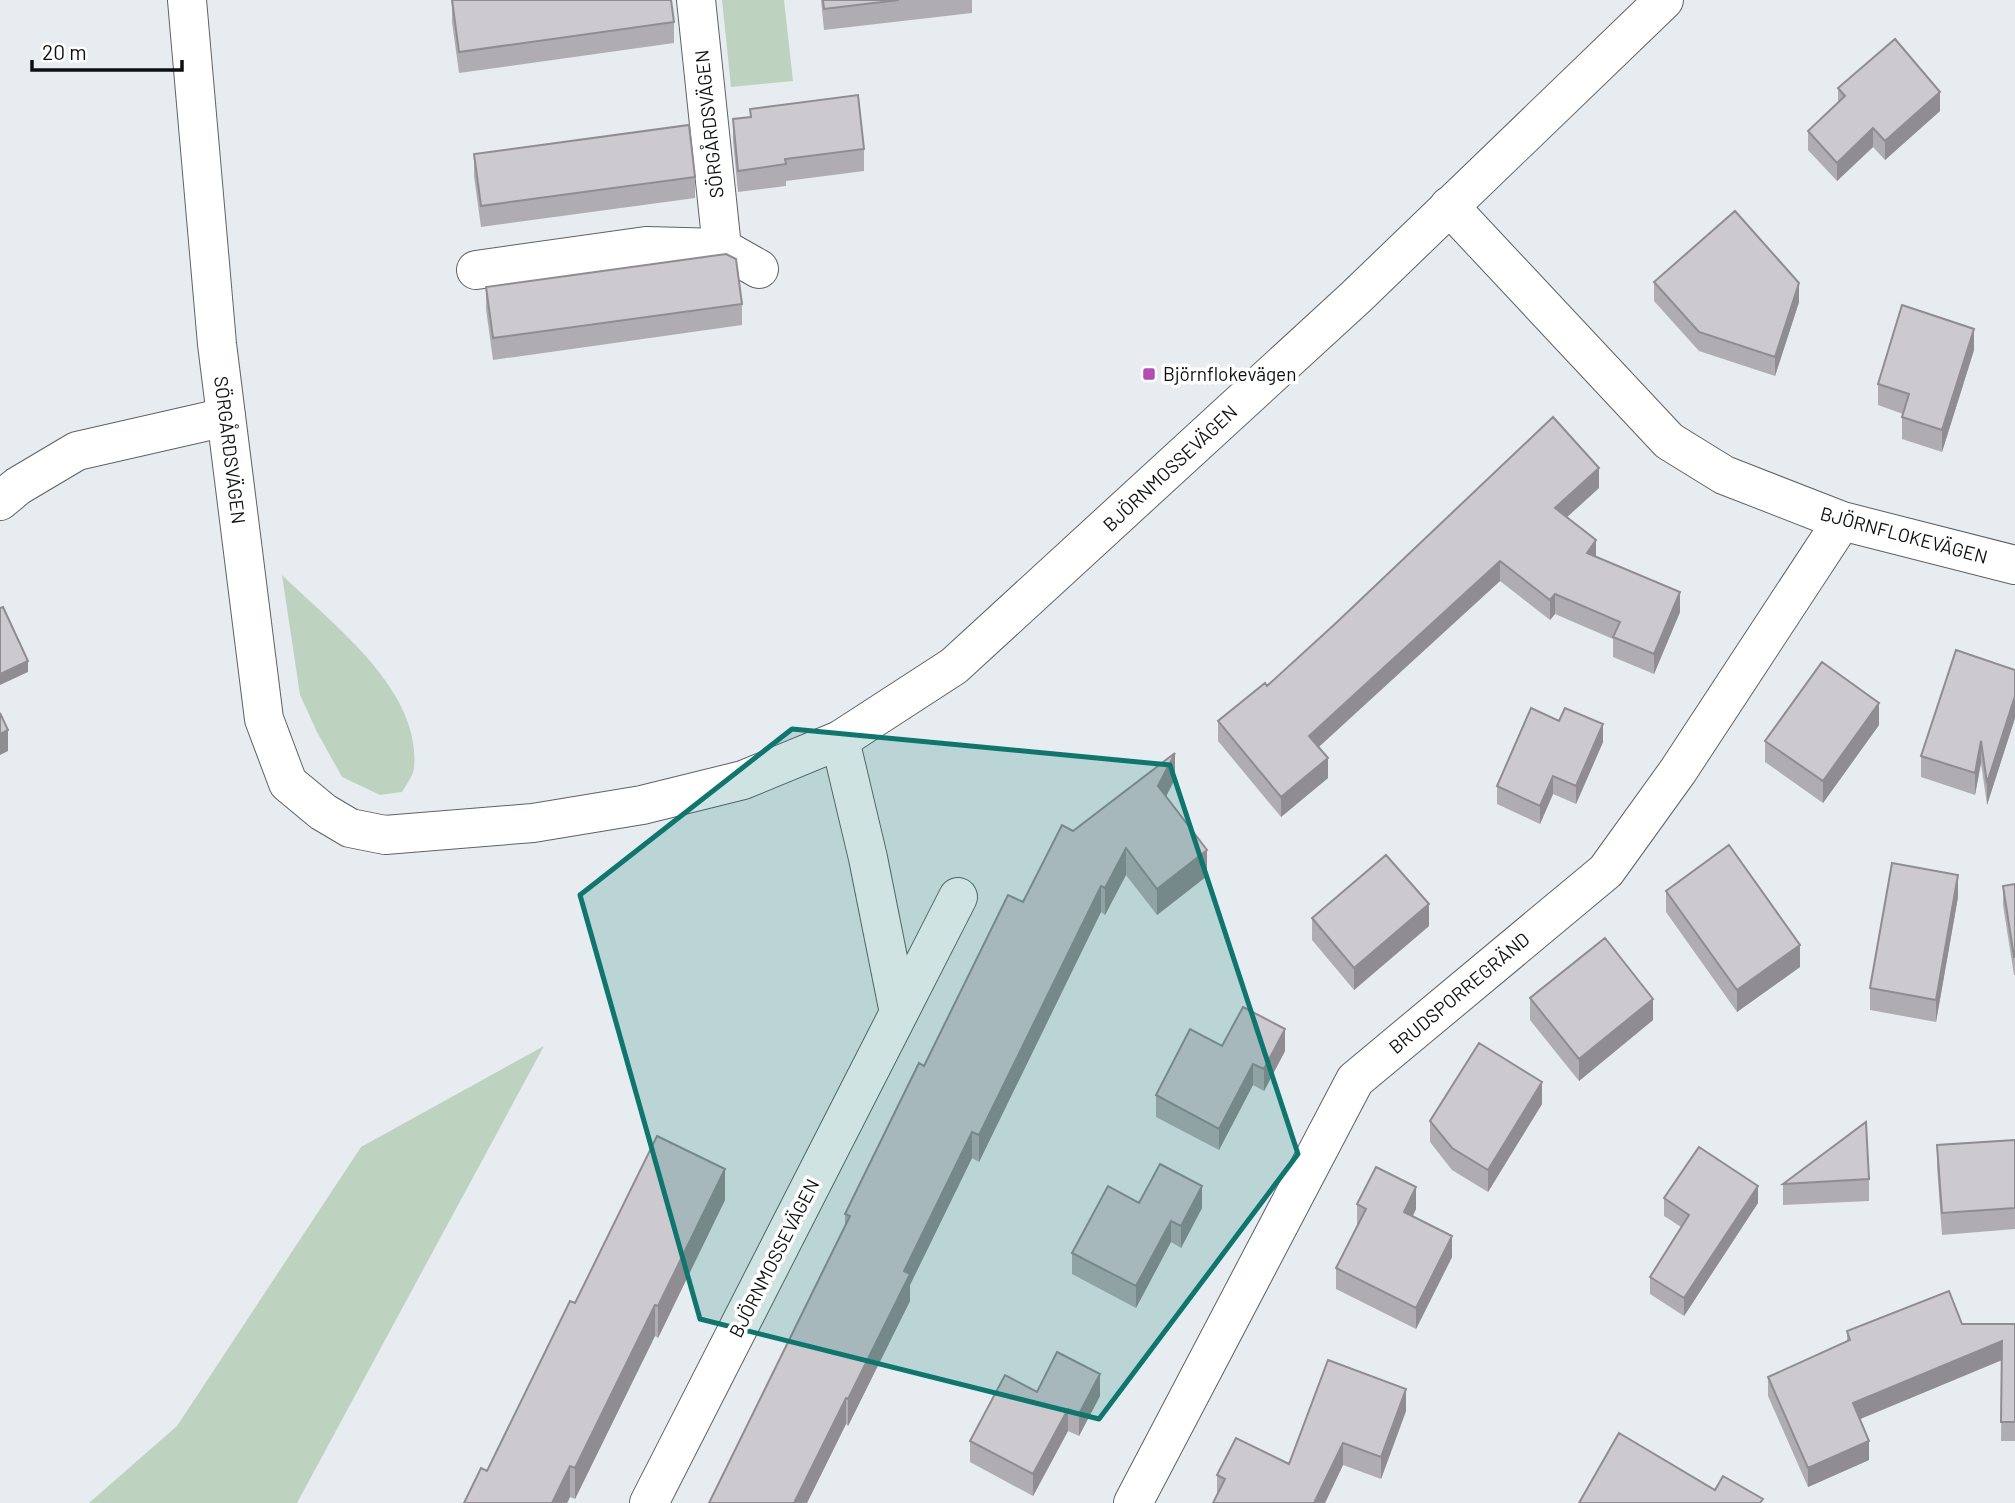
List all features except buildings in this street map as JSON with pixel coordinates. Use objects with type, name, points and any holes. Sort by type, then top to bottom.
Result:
[{"type":"street","name":"SÖRGÅRDSVÄGEN","points":[[187,0],[226,417],[264,719],[274,752],[288,783],[323,812],[350,828],[386,835]]},
{"type":"street","name":"SÖRGÅRDSVÄGEN","points":[[696,0],[722,248]]},
{"type":"street","name":"BJÖRNMOSSEVÄGEN","points":[[386,835],[533,823],[642,805],[743,780],[840,740],[954,666],[1356,297],[1664,0]]},
{"type":"street","name":"BJÖRNFLOKEVÄGEN","points":[[1449,206],[1668,441],[1724,475],[1842,521],[2015,565]]},
{"type":"street","points":[[476,270],[646,246],[722,248],[759,269]]},
{"type":"street","points":[[0,501],[18,486],[76,450],[226,417]]},
{"type":"street","name":"BRUDSPORREGRÄND","points":[[1133,1503],[1355,1080],[1606,871],[1678,771],[1842,521]]},
{"type":"street","points":[[840,740],[868,858],[899,1013]]},
{"type":"street","name":"BJÖRNMOSSEVÄGEN","points":[[649,1503],[958,897]]},
{"type":"highlighted area","points":[[792,729],[1170,765],[1298,1154],[1099,1419],[700,1319],[580,895]]},
{"type":"green space","points":[[722,0],[784,0],[793,81],[731,87]]},
{"type":"green space","points":[[282,575],[370,661],[404,712],[413,739],[414,768],[402,792],[380,795],[342,777],[317,732],[300,695]]},
{"type":"green space","points":[[544,1046],[297,1503],[89,1503],[177,1426],[361,1147]]},
{"type":"place","name":"Björnflokevägen","points":[[1149,374]]}]
